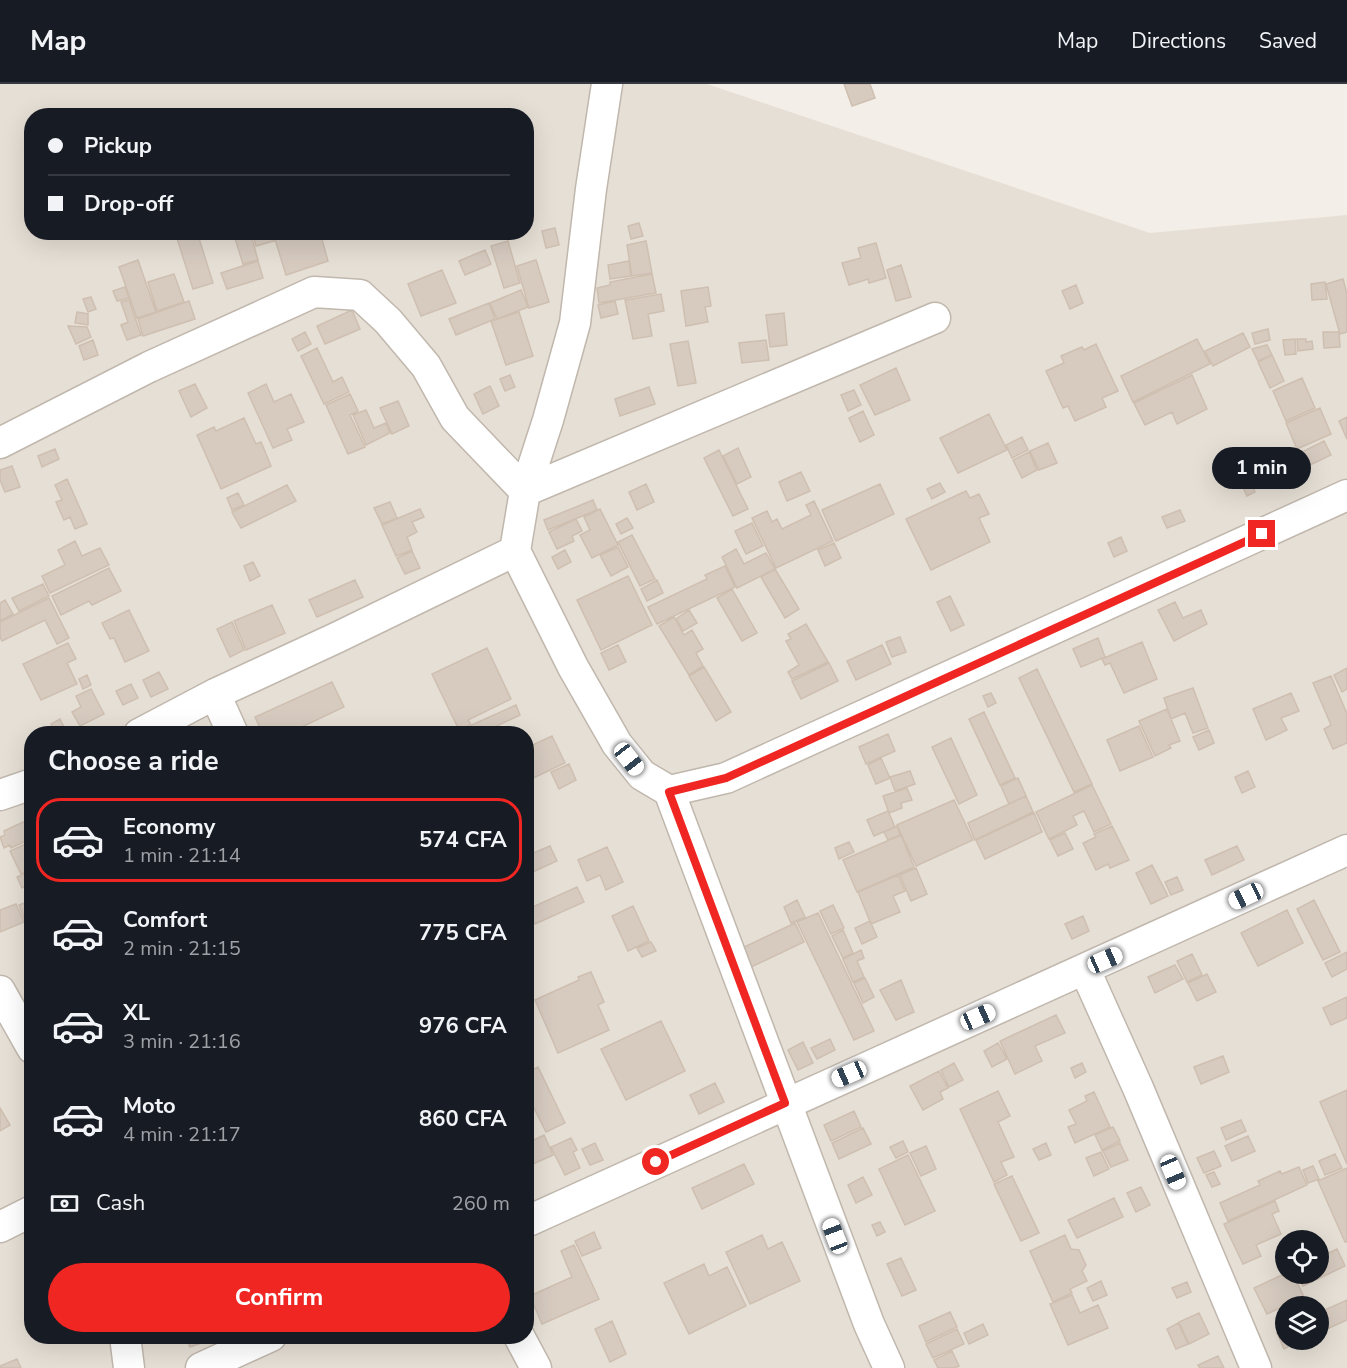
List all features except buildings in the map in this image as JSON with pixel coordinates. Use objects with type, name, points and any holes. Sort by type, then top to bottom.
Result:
[{"type":"street","points":[[607,84],[591,189],[575,322],[548,420],[525,491],[515,551],[573,667],[617,744],[642,775],[669,792],[868,1324],[889,1368]]},
{"type":"street","points":[[0,443],[149,367],[314,292],[360,295],[388,321],[426,366],[454,418],[525,491]]},
{"type":"street","points":[[525,491],[935,318]]},
{"type":"street","points":[[669,792],[726,778],[1347,495]]},
{"type":"street","points":[[154,726],[214,694],[515,551]]},
{"type":"street","points":[[214,694],[229,726]]},
{"type":"street","points":[[0,795],[24,787]]},
{"type":"street","points":[[534,1218],[1347,850]]},
{"type":"street","points":[[1085,970],[1138,1088],[1256,1368]]},
{"type":"street","points":[[0,991],[24,1034]]},
{"type":"street","points":[[0,1227],[24,1215]]},
{"type":"street","points":[[126,1344],[129,1368]]},
{"type":"street","points":[[201,1368],[254,1344]]},
{"type":"street","points":[[523,1344],[536,1368]]},
{"type":"shaded area","points":[[0,84],[707,84],[1150,233],[1347,215],[1347,1368],[0,1368]]},
{"type":"route","points":[[656,1162],[785,1103],[669,792],[726,778],[1262,534]]}]
